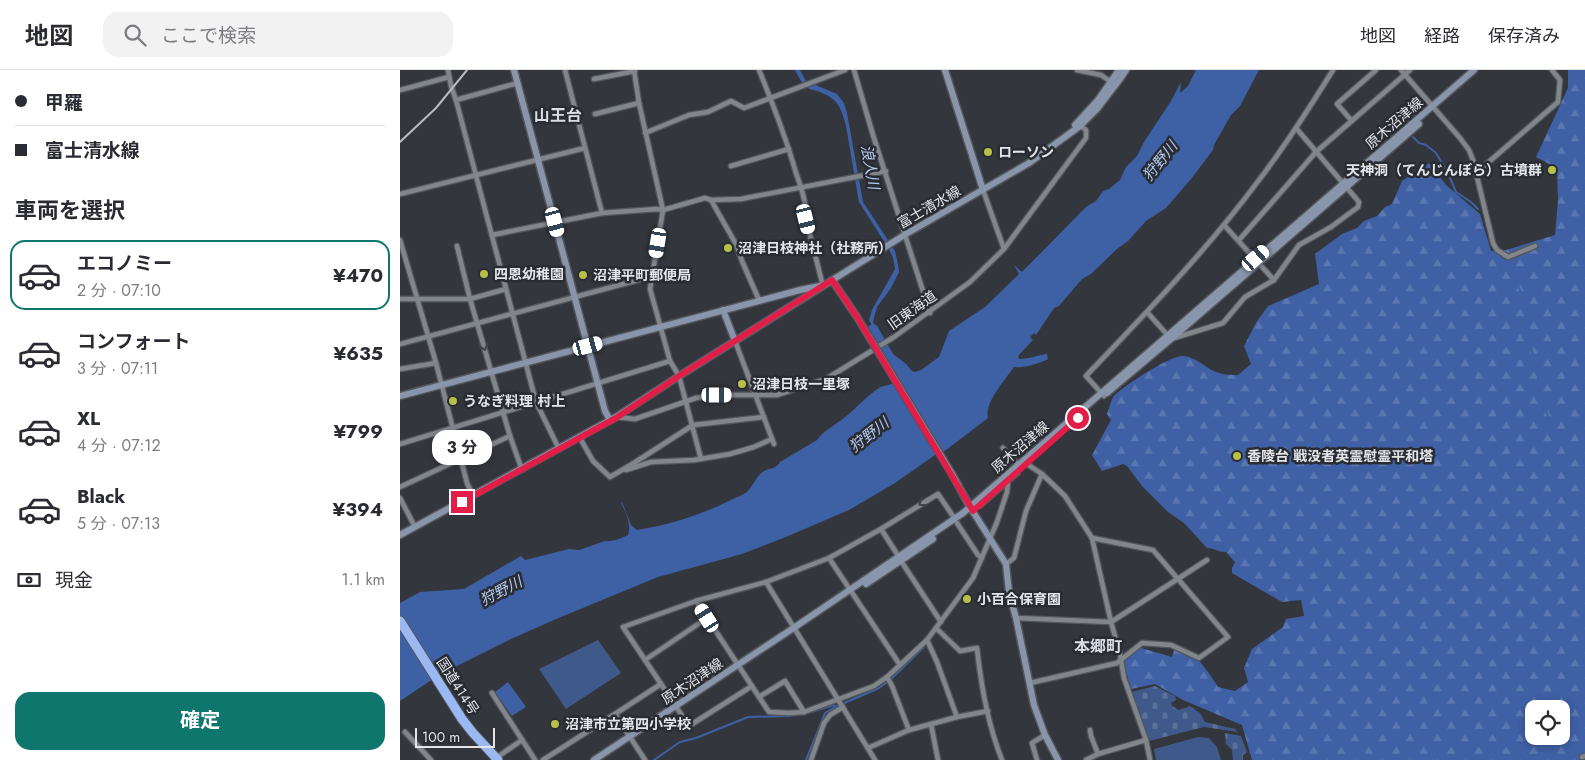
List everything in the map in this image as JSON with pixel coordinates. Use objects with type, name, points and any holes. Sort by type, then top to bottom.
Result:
[{"type":"highway","name":"国道414号","points":[[400,621],[473,734],[497,759]]},
{"type":"main road","points":[[514,70],[605,411],[613,419]]},
{"type":"main road","points":[[945,70],[983,190]]},
{"type":"main road","name":"富士清水線","points":[[1079,125],[1119,70]]},
{"type":"main road","name":"富士清水線","points":[[400,535],[613,419],[906,234],[1029,163],[1097,109],[1126,70]]},
{"type":"main road","name":"原木沼津線","points":[[972,509],[1102,394],[1345,185],[1474,70]]},
{"type":"main road","name":"原木沼津線","points":[[1433,108],[1480,70]]},
{"type":"main road","points":[[832,280],[857,317],[1006,564],[1009,592],[1034,705],[1045,735],[1058,760]]},
{"type":"main road","points":[[400,396],[759,300],[823,286]]},
{"type":"main road","points":[[722,310],[735,341]]},
{"type":"main road","name":"原木沼津線","points":[[602,760],[956,521],[1008,480],[1022,466]]},
{"type":"main road","name":"原木沼津線","points":[[594,760],[631,739]]},
{"type":"street","points":[[448,70],[450,86],[456,100],[536,402],[559,449]]},
{"type":"street","points":[[564,70],[602,213]]},
{"type":"street","points":[[594,79],[634,70],[645,133],[663,210],[650,289],[670,360],[679,376],[701,459]]},
{"type":"street","points":[[759,70],[789,149],[801,188],[806,219],[823,286]]},
{"type":"street","points":[[645,133],[689,115],[708,112],[730,101],[744,108],[845,70]]},
{"type":"street","points":[[854,70],[930,312]]},
{"type":"street","points":[[1077,70],[1099,72],[1111,82]]},
{"type":"street","points":[[1102,394],[1086,376],[1147,312],[1260,180],[1333,70]]},
{"type":"street","points":[[1352,120],[1338,104],[1376,70]]},
{"type":"street","points":[[1239,240],[1316,152],[1403,72],[1410,70]]},
{"type":"street","points":[[1476,173],[1558,102],[1560,80],[1552,70]]},
{"type":"street","points":[[1403,72],[1469,150],[1493,243],[1497,250],[1508,257],[1535,246]]},
{"type":"street","points":[[400,90],[449,77]]},
{"type":"street","points":[[456,100],[518,83]]},
{"type":"street","points":[[595,114],[639,103]]},
{"type":"street","name":"旧東海道","points":[[613,419],[635,419],[686,400],[717,395],[777,395],[826,379],[894,337],[970,282],[1004,249],[1086,138],[1086,130],[1079,125]]},
{"type":"street","points":[[1147,312],[1170,337],[1223,323],[1245,297],[1274,280],[1299,245],[1331,227],[1358,207],[1359,202],[1296,128]]},
{"type":"street","points":[[400,194],[585,148]]},
{"type":"street","points":[[731,166],[789,149]]},
{"type":"street","points":[[492,235],[602,213],[663,210],[704,198],[710,200],[741,199],[886,171]]},
{"type":"street","points":[[983,190],[1004,249]]},
{"type":"street","points":[[710,200],[734,240],[759,300]]},
{"type":"street","points":[[1224,224],[1274,280]]},
{"type":"street","points":[[400,240],[419,299],[467,483],[473,496]]},
{"type":"street","points":[[457,246],[470,299],[503,413],[522,470]]},
{"type":"street","points":[[400,344],[653,276]]},
{"type":"street","points":[[400,299],[470,299],[506,288]]},
{"type":"street","points":[[580,438],[593,461],[602,471],[610,476],[651,462],[701,459],[742,451],[773,441],[735,341]]},
{"type":"street","points":[[400,444],[670,360]]},
{"type":"street","points":[[400,369],[436,363]]},
{"type":"street","points":[[621,471],[693,425],[764,418]]},
{"type":"street","points":[[400,487],[510,436]]},
{"type":"street","points":[[1003,448],[1022,466],[1042,474],[1065,496],[1092,538],[1124,678],[1146,740],[1150,760]]},
{"type":"street","points":[[1006,564],[1014,558],[1026,511],[1042,474]]},
{"type":"street","points":[[696,601],[770,712],[804,712],[839,700],[874,686],[887,677],[927,640],[941,622],[973,578],[997,522],[1007,492],[1008,480]]},
{"type":"street","points":[[752,686],[689,726],[623,627],[696,601],[766,582],[829,558],[881,530],[938,494],[978,555],[982,558]]},
{"type":"street","points":[[400,498],[415,527]]},
{"type":"street","points":[[881,530],[941,622]]},
{"type":"street","points":[[1030,683],[1117,663],[1142,644],[1171,645],[1199,658],[1228,637],[1153,550],[1092,538]]},
{"type":"street","points":[[829,558],[900,665]]},
{"type":"street","points":[[1016,618],[1111,622],[1208,560]]},
{"type":"street","points":[[766,582],[876,760]]},
{"type":"street","points":[[645,660],[707,618]]},
{"type":"street","points":[[936,628],[960,651],[977,648],[988,711],[1002,760]]},
{"type":"street","points":[[927,640],[957,717]]},
{"type":"street","points":[[887,677],[909,730]]},
{"type":"street","points":[[759,697],[785,681],[804,712]]},
{"type":"street","points":[[544,760],[660,684]]},
{"type":"street","points":[[492,693],[535,760]]},
{"type":"street","points":[[811,760],[824,723],[830,715],[843,707]]},
{"type":"street","points":[[868,748],[909,730],[988,711]]},
{"type":"street","points":[[615,714],[645,760]]},
{"type":"street","points":[[931,724],[938,760]]},
{"type":"street","points":[[1090,730],[1098,754]]},
{"type":"street","points":[[405,732],[432,760]]},
{"type":"street","points":[[1036,760],[1032,743],[1045,735]]},
{"type":"street","points":[[497,759],[522,740]]},
{"type":"street","points":[[1086,760],[1098,754],[1146,740]]},
{"type":"green space","points":[[1568,70],[1585,70],[1585,760],[1252,760],[1242,725],[1183,700],[1155,684],[1131,689],[1123,661],[1138,647],[1172,657],[1175,647],[1197,658],[1218,687],[1235,691],[1248,682],[1244,668],[1252,649],[1283,627],[1286,619],[1304,616],[1301,600],[1282,602],[1232,573],[1235,562],[1226,552],[1207,548],[1184,523],[1168,512],[1142,486],[1127,466],[1123,464],[1102,471],[1092,455],[1111,420],[1107,414],[1114,396],[1148,372],[1178,357],[1189,357],[1219,373],[1238,375],[1251,364],[1244,346],[1257,321],[1268,306],[1319,284],[1315,254],[1342,234],[1357,228],[1364,221],[1377,216],[1385,207],[1392,204],[1402,181],[1429,163],[1446,185],[1480,214],[1491,251],[1506,250],[1555,235],[1558,200],[1557,168],[1536,157],[1568,88]]},
{"type":"green space","points":[[598,640],[621,673],[566,709],[539,669]]},
{"type":"green space","points":[[1155,686],[1175,696],[1176,700],[1171,703],[1172,706],[1179,710],[1190,706],[1200,713],[1205,722],[1235,729],[1238,732],[1204,727],[1149,741],[1132,692]]},
{"type":"green space","points":[[1225,733],[1241,736],[1247,752],[1243,755],[1243,760],[1233,760],[1232,750],[1226,744]]},
{"type":"green space","points":[[1198,737],[1209,738],[1217,747],[1221,760],[1156,760],[1154,749]]},
{"type":"water","points":[[795,70],[800,70],[806,81],[837,94],[844,103],[863,202],[895,251],[899,272],[891,288],[877,307],[873,322],[881,337],[879,339],[869,320],[872,310],[895,269],[893,258],[859,202],[846,126],[840,108],[834,100],[804,85]]},
{"type":"water","name":"狩野川","points":[[1196,70],[1259,70],[1240,106],[1231,115],[1213,150],[1191,179],[1166,208],[1146,221],[1128,241],[1091,274],[1082,279],[1059,306],[1054,308],[1036,335],[1034,333],[1030,337],[1033,340],[1018,356],[1019,359],[1047,354],[1048,359],[1023,367],[1014,367],[992,399],[988,418],[946,450],[935,455],[895,483],[849,510],[742,554],[658,577],[556,619],[439,675],[400,701],[400,603],[420,592],[464,589],[521,556],[525,560],[569,549],[579,550],[626,536],[629,531],[629,522],[621,502],[631,525],[637,530],[686,518],[745,493],[764,471],[775,467],[780,462],[817,440],[879,388],[897,381],[898,372],[891,357],[893,354],[915,372],[939,357],[949,331],[985,307],[1019,274],[1014,265],[1022,272],[1086,207],[1096,201],[1103,191],[1109,189],[1120,180],[1126,167],[1137,156],[1181,82],[1180,93],[1188,86]]},
{"type":"water","points":[[508,682],[526,707],[512,716],[495,692]]},
{"type":"waterway","points":[[1413,137],[1436,153],[1448,173],[1456,192],[1478,209]]},
{"type":"waterway","points":[[1513,267],[1527,315],[1527,328],[1542,396],[1555,433],[1552,474],[1554,482]]},
{"type":"waterway","name":"浪人川","points":[[873,329],[904,383]]},
{"type":"waterway","points":[[654,760],[680,742],[696,738],[748,717],[789,716],[805,714],[834,705],[835,707],[879,688],[889,681],[924,647]]},
{"type":"waterway","points":[[806,760],[825,713],[835,707]]},
{"type":"railway","points":[[400,142],[436,108],[467,70]]},
{"type":"place","name":"ローソン","points":[[988,152]]},
{"type":"place","name":"天神洞（てんじんぼら）古墳群","points":[[1552,170]]},
{"type":"place","name":"沼津日枝神社（社務所）","points":[[728,248]]},
{"type":"place","name":"四恩幼稚園","points":[[484,274]]},
{"type":"place","name":"沼津平町郵便局","points":[[583,275]]},
{"type":"place","name":"沼津日枝一里塚","points":[[742,384]]},
{"type":"place","name":"うなぎ料理 村上","points":[[453,401]]},
{"type":"place","name":"香陵台 戦没者英霊慰霊平和塔","points":[[1237,456]]},
{"type":"place","name":"小百合保育園","points":[[967,599]]},
{"type":"place","name":"沼津市立第四小学校","points":[[555,724]]},
{"type":"district","name":"山王台","points":[[558,115]]},
{"type":"district","name":"本郷町","points":[[1098,646]]},
{"type":"route","points":[[462,502],[616,418],[832,280],[857,317],[973,511],[1078,418]]}]
